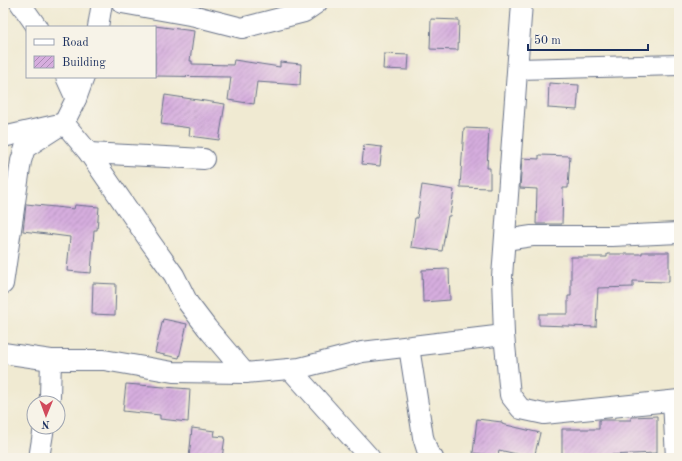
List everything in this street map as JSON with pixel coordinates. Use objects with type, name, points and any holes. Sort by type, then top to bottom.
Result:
[{"type":"street","points":[[20,3],[36,26]]},
{"type":"street","points":[[98,26],[102,3]]},
{"type":"street","points":[[122,3],[195,16],[242,28],[304,12],[317,3]]},
{"type":"street","points":[[522,3],[502,277],[504,335],[510,395],[521,410],[544,414],[676,400],[676,458]]},
{"type":"street","points":[[518,70],[679,65]]},
{"type":"street","points":[[66,78],[76,99]]},
{"type":"street","points":[[3,284],[21,161],[25,148],[64,123],[76,99],[84,78]]},
{"type":"street","points":[[3,137],[64,123]]},
{"type":"street","points":[[64,123],[89,153],[174,275],[188,303],[245,373]]},
{"type":"street","points":[[89,153],[204,159]]},
{"type":"street","points":[[505,240],[532,236],[612,236],[679,233]]},
{"type":"street","points":[[3,353],[51,360],[104,360],[172,372],[245,373],[300,368],[362,352],[504,335]]},
{"type":"street","points":[[409,346],[423,438],[428,453],[433,458]]},
{"type":"street","points":[[50,395],[51,360]]},
{"type":"street","points":[[290,369],[370,458]]},
{"type":"street","points":[[39,458],[43,435]]},
{"type":"building","points":[[431,19],[459,20],[458,50],[430,49]]},
{"type":"building","points":[[156,26],[194,31],[190,61],[192,61],[192,64],[233,65],[234,60],[280,67],[280,62],[301,64],[300,85],[257,82],[254,104],[228,100],[231,77],[156,76]]},
{"type":"building","points":[[384,54],[409,55],[408,70],[383,69]]},
{"type":"building","points":[[549,83],[579,85],[577,110],[548,108]]},
{"type":"building","points":[[165,95],[225,104],[219,140],[189,136],[190,128],[161,124]]},
{"type":"building","points":[[464,128],[489,129],[487,168],[490,168],[490,188],[460,187]]},
{"type":"building","points":[[364,145],[382,147],[380,166],[362,164]]},
{"type":"building","points":[[539,155],[570,156],[568,188],[563,188],[562,224],[536,224],[537,189],[520,188],[522,158],[539,159]]},
{"type":"building","points":[[422,185],[454,190],[442,251],[411,247]]},
{"type":"building","points":[[26,204],[74,209],[75,205],[99,207],[97,230],[94,230],[91,273],[67,271],[70,237],[23,231]]},
{"type":"building","points":[[642,252],[669,252],[669,282],[633,281],[633,287],[598,288],[596,327],[539,325],[539,314],[568,314],[568,296],[571,296],[571,257],[607,257],[607,254],[642,254]]},
{"type":"building","points":[[449,269],[450,300],[423,302],[422,270]]},
{"type":"building","points":[[93,283],[116,284],[115,315],[92,314]]},
{"type":"building","points":[[163,319],[187,324],[179,358],[155,353]]},
{"type":"building","points":[[126,384],[190,389],[188,422],[160,419],[160,415],[123,411]]},
{"type":"building","points":[[657,416],[657,453],[562,457],[562,429],[599,429],[599,420],[631,420],[631,417]]},
{"type":"building","points":[[477,419],[502,422],[502,424],[540,433],[534,458],[499,450],[498,456],[473,453]]},
{"type":"building","points":[[192,428],[215,431],[214,436],[225,437],[222,458],[189,458]]}]
